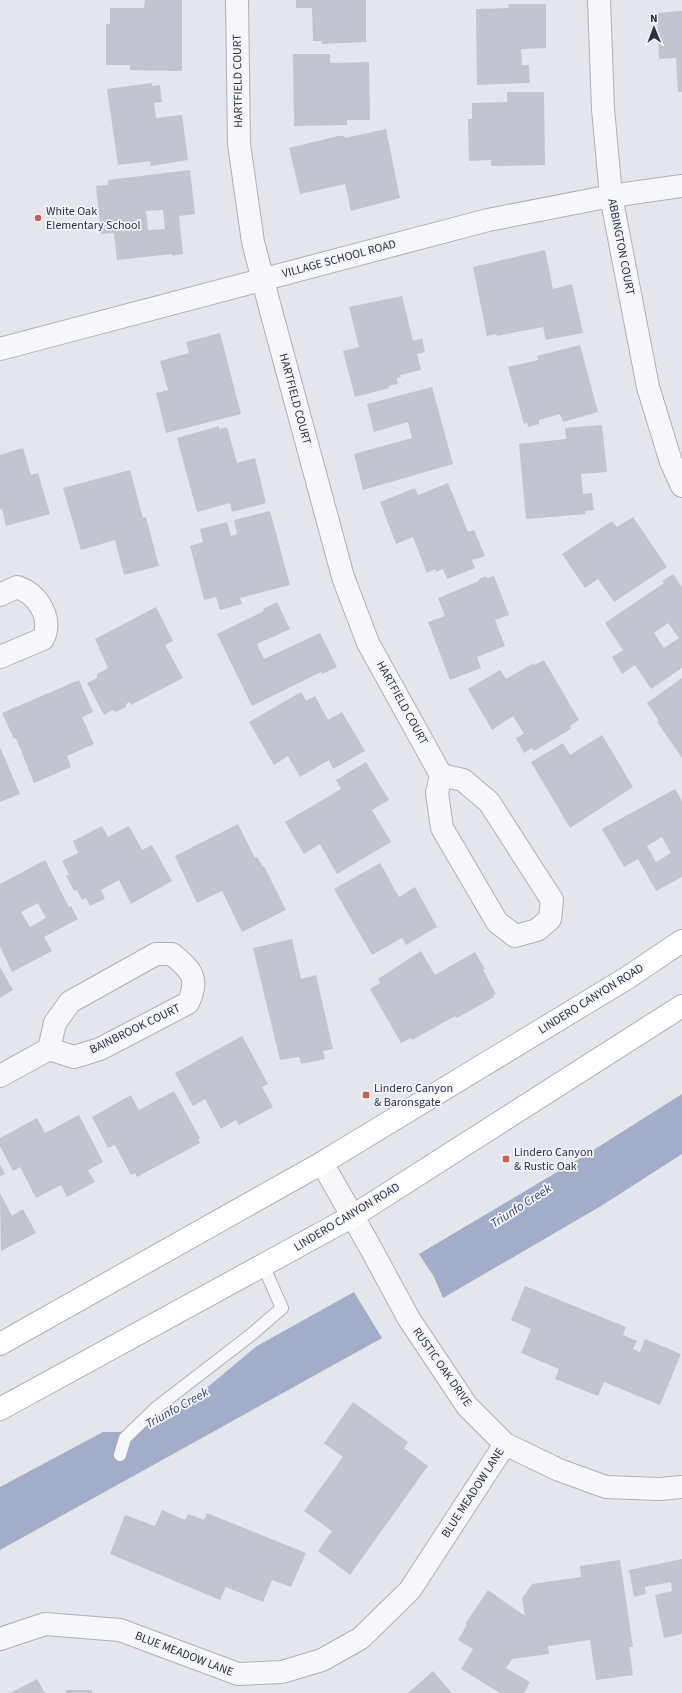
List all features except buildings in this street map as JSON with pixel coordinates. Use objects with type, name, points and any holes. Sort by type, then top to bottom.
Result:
[{"type":"street","name":"HARTFIELD COURT","points":[[237,0],[239,144],[253,242],[263,280],[343,577],[368,643],[441,775]]},
{"type":"street","name":"ABBINGTON COURT","points":[[598,0],[603,109],[611,196],[648,388],[671,462],[682,486]]},
{"type":"street","name":"VILLAGE SCHOOL ROAD","points":[[0,349],[488,220],[611,196],[682,186]]},
{"type":"street","points":[[0,595],[17,587],[28,591],[41,604],[47,630],[43,639],[0,658]]},
{"type":"street","points":[[441,775],[463,780],[489,802],[552,900],[550,919],[537,930],[515,936],[497,922],[442,828],[437,793],[441,775]]},
{"type":"street","name":"LINDERO CANYON ROAD","points":[[0,1344],[322,1163],[627,978],[682,941]]},
{"type":"street","name":"BAINBROOK COURT","points":[[156,954],[172,954],[189,968],[195,990],[188,1003],[100,1049],[74,1057],[49,1049],[55,1023],[70,1002],[156,954]]},
{"type":"street","name":"LINDERO CANYON ROAD","points":[[0,1409],[353,1216],[682,1006]]},
{"type":"street","points":[[0,1076],[49,1049]]},
{"type":"street","name":"RUSTIC OAK DRIVE","points":[[322,1163],[410,1320],[467,1406],[505,1444],[559,1470],[606,1487],[660,1489],[682,1487]]},
{"type":"street","name":"BLUE MEADOW LANE","points":[[0,1639],[45,1624],[120,1630],[238,1674],[282,1672],[322,1660],[361,1638],[410,1590],[505,1444]]},
{"type":"lane","points":[[120,1455],[125,1438],[156,1408],[252,1334],[282,1308],[263,1265]]},
{"type":"water","name":"Triunfo Creek","points":[[682,1094],[682,1154],[601,1206],[443,1298],[434,1277],[419,1254],[584,1156]]},
{"type":"water","name":"Triunfo Creek","points":[[354,1292],[382,1338],[0,1550],[0,1487],[103,1432],[120,1432],[192,1400],[257,1346]]},
{"type":"place","name":"White Oak Elementary School","points":[[38,218]]},
{"type":"place","name":"Lindero Canyon & Baronsgate","points":[[366,1095]]},
{"type":"place","name":"Lindero Canyon & Rustic Oak","points":[[506,1159]]}]
